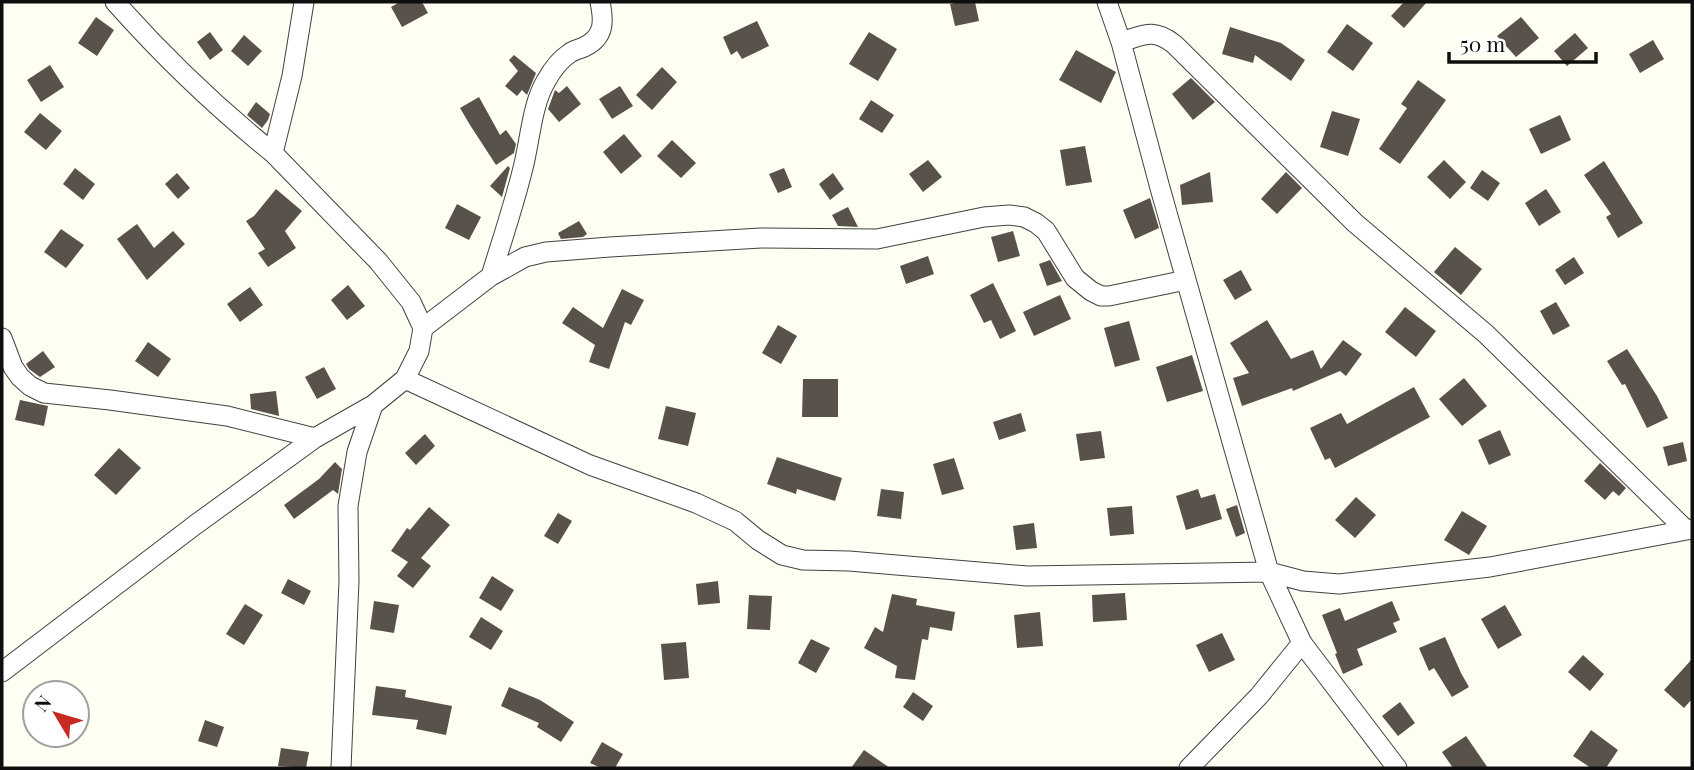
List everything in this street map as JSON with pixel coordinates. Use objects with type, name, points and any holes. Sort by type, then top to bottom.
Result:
[{"type":"street","points":[[2,672],[195,525],[315,438],[373,405],[405,379],[418,351],[423,328],[411,302],[378,261],[273,153],[233,121],[114,2]]},
{"type":"street","points":[[273,153],[292,76],[304,2]]},
{"type":"street","points":[[491,276],[523,169],[537,100],[547,78],[561,60],[596,39],[602,31],[600,2]]},
{"type":"street","points":[[1107,2],[1121,42],[1269,572],[1302,643],[1397,768]]},
{"type":"street","points":[[1121,42],[1153,34],[1163,36],[1174,44],[1355,223],[1486,334],[1689,529]]},
{"type":"street","points":[[423,328],[491,276],[525,257],[546,252],[761,238],[877,239],[984,217],[1009,215],[1024,217],[1046,231],[1075,278],[1101,296],[1186,280]]},
{"type":"street","points":[[2,338],[13,367],[20,377],[44,393],[227,416],[315,438]]},
{"type":"street","points":[[405,379],[590,465],[696,503],[735,521],[782,555],[803,561],[849,561],[1027,576],[1269,572],[1303,581],[1339,584],[1490,567],[1689,529]]},
{"type":"street","points":[[341,768],[349,581],[348,506],[357,452],[373,405]]},
{"type":"street","points":[[1189,768],[1259,696],[1302,643]]},
{"type":"building","points":[[400,2],[422,2],[428,13],[402,27],[391,7]]},
{"type":"building","points":[[975,2],[979,21],[955,26],[950,4]]},
{"type":"building","points":[[1404,2],[1427,2],[1404,28],[1391,16]]},
{"type":"building","points":[[96,17],[114,30],[97,56],[78,43]]},
{"type":"building","points":[[1521,17],[1539,38],[1516,57],[1497,36]]},
{"type":"building","points":[[757,21],[769,46],[742,59],[737,51],[731,55],[723,37]]},
{"type":"building","points":[[1347,24],[1373,43],[1353,71],[1327,52]]},
{"type":"building","points":[[1230,27],[1281,43],[1305,60],[1291,81],[1255,55],[1253,63],[1222,54]]},
{"type":"building","points":[[210,32],[223,50],[210,60],[197,42]]},
{"type":"building","points":[[869,32],[897,49],[878,81],[849,64]]},
{"type":"building","points":[[1575,33],[1588,48],[1567,66],[1554,51]]},
{"type":"building","points":[[244,35],[262,51],[248,66],[231,51]]},
{"type":"building","points":[[1653,40],[1664,59],[1640,73],[1629,54]]},
{"type":"building","points":[[1076,50],[1116,72],[1101,103],[1059,80]]},
{"type":"building","points":[[514,55],[536,73],[527,95],[522,90],[517,96],[505,86],[518,71],[509,60]]},
{"type":"building","points":[[50,65],[64,87],[41,102],[27,80]]},
{"type":"building","points":[[662,67],[677,82],[652,110],[636,95]]},
{"type":"building","points":[[1191,78],[1215,102],[1193,120],[1172,94]]},
{"type":"building","points":[[1418,80],[1446,100],[1400,164],[1379,149],[1407,108],[1401,104]]},
{"type":"building","points":[[567,86],[581,104],[559,122],[548,109],[555,90],[559,93]]},
{"type":"building","points":[[620,86],[633,106],[612,119],[599,99]]},
{"type":"building","points":[[479,97],[500,135],[506,130],[516,144],[514,153],[496,165],[460,108]]},
{"type":"building","points":[[871,100],[894,115],[882,133],[859,119]]},
{"type":"building","points":[[256,102],[270,114],[262,128],[247,115]]},
{"type":"building","points":[[1332,111],[1360,119],[1348,156],[1320,147]]},
{"type":"building","points":[[40,113],[62,131],[46,150],[24,132]]},
{"type":"building","points":[[1560,115],[1571,140],[1541,154],[1529,129]]},
{"type":"building","points":[[624,134],[642,156],[621,174],[603,152]]},
{"type":"building","points":[[672,140],[696,163],[681,178],[657,156]]},
{"type":"building","points":[[1085,146],[1092,182],[1066,186],[1060,150]]},
{"type":"building","points":[[928,160],[942,177],[923,192],[909,174]]},
{"type":"building","points":[[1444,160],[1466,182],[1450,199],[1427,177]]},
{"type":"building","points":[[1604,161],[1643,223],[1618,238],[1606,217],[1611,214],[1584,175]]},
{"type":"building","points":[[508,166],[510,168],[502,197],[490,186]]},
{"type":"building","points":[[75,168],[95,184],[83,200],[63,184]]},
{"type":"building","points":[[784,168],[792,187],[778,193],[769,174]]},
{"type":"building","points":[[1482,170],[1500,183],[1488,201],[1470,188]]},
{"type":"building","points":[[1210,172],[1213,202],[1182,205],[1180,185]]},
{"type":"building","points":[[1286,172],[1302,188],[1277,214],[1261,199]]},
{"type":"building","points":[[177,173],[190,188],[178,199],[165,184]]},
{"type":"building","points":[[833,173],[844,189],[830,200],[819,184]]},
{"type":"building","points":[[276,189],[302,211],[285,231],[296,248],[268,267],[258,253],[265,249],[246,221],[254,216]]},
{"type":"building","points":[[1546,189],[1561,212],[1539,226],[1525,203]]},
{"type":"building","points":[[1150,198],[1159,228],[1135,239],[1123,210]]},
{"type":"building","points":[[457,204],[481,217],[469,240],[445,228]]},
{"type":"building","points":[[848,207],[858,227],[838,226],[832,215]]},
{"type":"building","points":[[579,221],[587,234],[583,237],[561,239],[558,233]]},
{"type":"building","points":[[137,224],[154,248],[173,231],[185,244],[147,280],[117,239]]},
{"type":"building","points":[[61,229],[84,245],[66,268],[44,252]]},
{"type":"building","points":[[1013,231],[1020,256],[998,262],[991,237]]},
{"type":"building","points":[[1455,247],[1482,269],[1461,295],[1434,272]]},
{"type":"building","points":[[928,256],[934,274],[906,284],[900,266]]},
{"type":"building","points":[[1574,257],[1584,273],[1565,285],[1555,270]]},
{"type":"building","points":[[1050,260],[1062,281],[1047,286],[1039,264]]},
{"type":"building","points":[[1241,270],[1252,290],[1235,300],[1223,280]]},
{"type":"building","points":[[993,283],[1016,331],[1000,339],[991,320],[984,323],[970,295]]},
{"type":"building","points":[[348,285],[365,306],[347,320],[331,300]]},
{"type":"building","points":[[250,287],[263,305],[240,322],[227,304]]},
{"type":"building","points":[[622,289],[644,300],[631,325],[625,322],[609,369],[589,362],[595,345],[562,323],[573,307],[603,328]]},
{"type":"building","points":[[1060,295],[1071,319],[1034,336],[1023,312]]},
{"type":"building","points":[[1556,302],[1570,326],[1553,335],[1540,311]]},
{"type":"building","points":[[1405,307],[1436,331],[1416,357],[1385,332]]},
{"type":"building","points":[[1267,320],[1291,359],[1313,350],[1321,369],[1343,340],[1362,354],[1346,376],[1340,371],[1293,391],[1292,388],[1242,406],[1233,378],[1249,373],[1230,343]]},
{"type":"building","points":[[1129,321],[1140,360],[1115,367],[1104,328]]},
{"type":"building","points":[[778,325],[797,336],[781,364],[762,353]]},
{"type":"building","points":[[148,342],[171,359],[158,377],[135,361]]},
{"type":"building","points":[[1627,349],[1668,418],[1647,428],[1625,384],[1622,385],[1607,361]]},
{"type":"building","points":[[43,351],[55,367],[40,377],[26,364]]},
{"type":"building","points":[[1192,355],[1203,391],[1167,402],[1156,367]]},
{"type":"building","points":[[324,367],[336,389],[317,399],[305,377]]},
{"type":"building","points":[[1464,378],[1487,406],[1462,426],[1439,399]]},
{"type":"building","points":[[803,379],[838,379],[838,417],[802,417]]},
{"type":"building","points":[[1414,387],[1430,417],[1335,468],[1330,458],[1325,460],[1310,428],[1341,413],[1347,424]]},
{"type":"building","points":[[276,391],[279,416],[251,409],[250,394]]},
{"type":"building","points":[[20,400],[48,406],[44,426],[15,420]]},
{"type":"building","points":[[666,406],[696,413],[688,446],[658,439]]},
{"type":"building","points":[[1021,413],[1026,431],[999,440],[993,422]]},
{"type":"building","points":[[1500,430],[1511,455],[1489,465],[1478,440]]},
{"type":"building","points":[[1101,431],[1105,458],[1080,461],[1076,434]]},
{"type":"building","points":[[425,434],[435,446],[416,465],[405,453]]},
{"type":"building","points":[[1683,442],[1687,461],[1668,466],[1663,447]]},
{"type":"building","points":[[119,448],[141,468],[116,495],[94,475]]},
{"type":"building","points":[[777,457],[842,478],[835,501],[797,489],[796,494],[767,484]]},
{"type":"building","points":[[954,458],[964,489],[942,495],[933,464]]},
{"type":"building","points":[[335,462],[342,469],[338,494],[333,490],[294,519],[284,505],[319,479]]},
{"type":"building","points":[[1600,463],[1626,488],[1619,496],[1613,491],[1605,500],[1584,481]]},
{"type":"building","points":[[881,489],[904,492],[901,519],[877,516]]},
{"type":"building","points":[[1198,489],[1201,498],[1215,494],[1222,519],[1186,530],[1176,496]]},
{"type":"building","points":[[1356,497],[1376,515],[1355,538],[1335,520]]},
{"type":"building","points":[[1237,505],[1245,533],[1236,537],[1226,509]]},
{"type":"building","points":[[1132,506],[1134,534],[1110,536],[1107,508]]},
{"type":"building","points":[[429,507],[450,525],[421,558],[431,566],[413,588],[397,576],[408,562],[391,551],[407,528],[410,530]]},
{"type":"building","points":[[1462,511],[1487,526],[1469,555],[1444,540]]},
{"type":"building","points":[[558,513],[572,521],[558,544],[544,536]]},
{"type":"building","points":[[1034,523],[1037,548],[1016,550],[1013,526]]},
{"type":"building","points":[[492,576],[514,590],[501,611],[479,598]]},
{"type":"building","points":[[288,579],[311,591],[304,605],[281,593]]},
{"type":"building","points":[[718,581],[720,603],[698,605],[696,584]]},
{"type":"building","points":[[1125,593],[1127,620],[1093,622],[1092,595]]},
{"type":"building","points":[[892,594],[917,599],[916,605],[955,612],[952,631],[930,627],[928,640],[922,639],[915,680],[895,678],[897,666],[864,648],[875,627],[883,632]]},
{"type":"building","points":[[749,595],[772,596],[770,630],[747,629]]},
{"type":"building","points":[[374,601],[399,605],[394,633],[370,629]]},
{"type":"building","points":[[1392,601],[1400,620],[1393,623],[1397,632],[1357,649],[1363,665],[1343,674],[1322,615],[1340,608],[1345,621]]},
{"type":"building","points":[[245,604],[263,615],[244,645],[226,634]]},
{"type":"building","points":[[1505,605],[1522,635],[1498,649],[1481,619]]},
{"type":"building","points":[[1040,612],[1043,646],[1017,648],[1014,615]]},
{"type":"building","points":[[481,617],[503,631],[491,650],[469,637]]},
{"type":"building","points":[[1222,633],[1235,660],[1209,672],[1196,645]]},
{"type":"building","points":[[1445,637],[1469,687],[1452,697],[1434,668],[1429,671],[1419,648]]},
{"type":"building","points":[[811,639],[830,648],[816,673],[798,663]]},
{"type":"building","points":[[686,642],[689,678],[664,680],[661,644]]},
{"type":"building","points":[[1583,655],[1604,674],[1590,691],[1568,672]]},
{"type":"building","points":[[1692,659],[1692,699],[1684,708],[1664,690]]},
{"type":"building","points":[[376,686],[406,690],[405,697],[452,706],[446,735],[416,729],[418,720],[372,715]]},
{"type":"building","points":[[509,687],[540,700],[574,722],[561,742],[537,727],[539,723],[501,706]]},
{"type":"building","points":[[913,692],[933,706],[923,721],[903,707]]},
{"type":"building","points":[[1400,702],[1415,723],[1398,736],[1382,716]]},
{"type":"building","points":[[205,720],[224,727],[217,747],[198,741]]},
{"type":"building","points":[[1591,730],[1618,750],[1606,768],[1591,768],[1573,756]]},
{"type":"building","points":[[1466,736],[1488,768],[1453,768],[1442,752]]},
{"type":"building","points":[[602,742],[623,754],[615,768],[601,768],[590,763]]},
{"type":"building","points":[[281,748],[309,752],[306,768],[278,766]]},
{"type":"building","points":[[864,750],[890,768],[851,768]]}]
